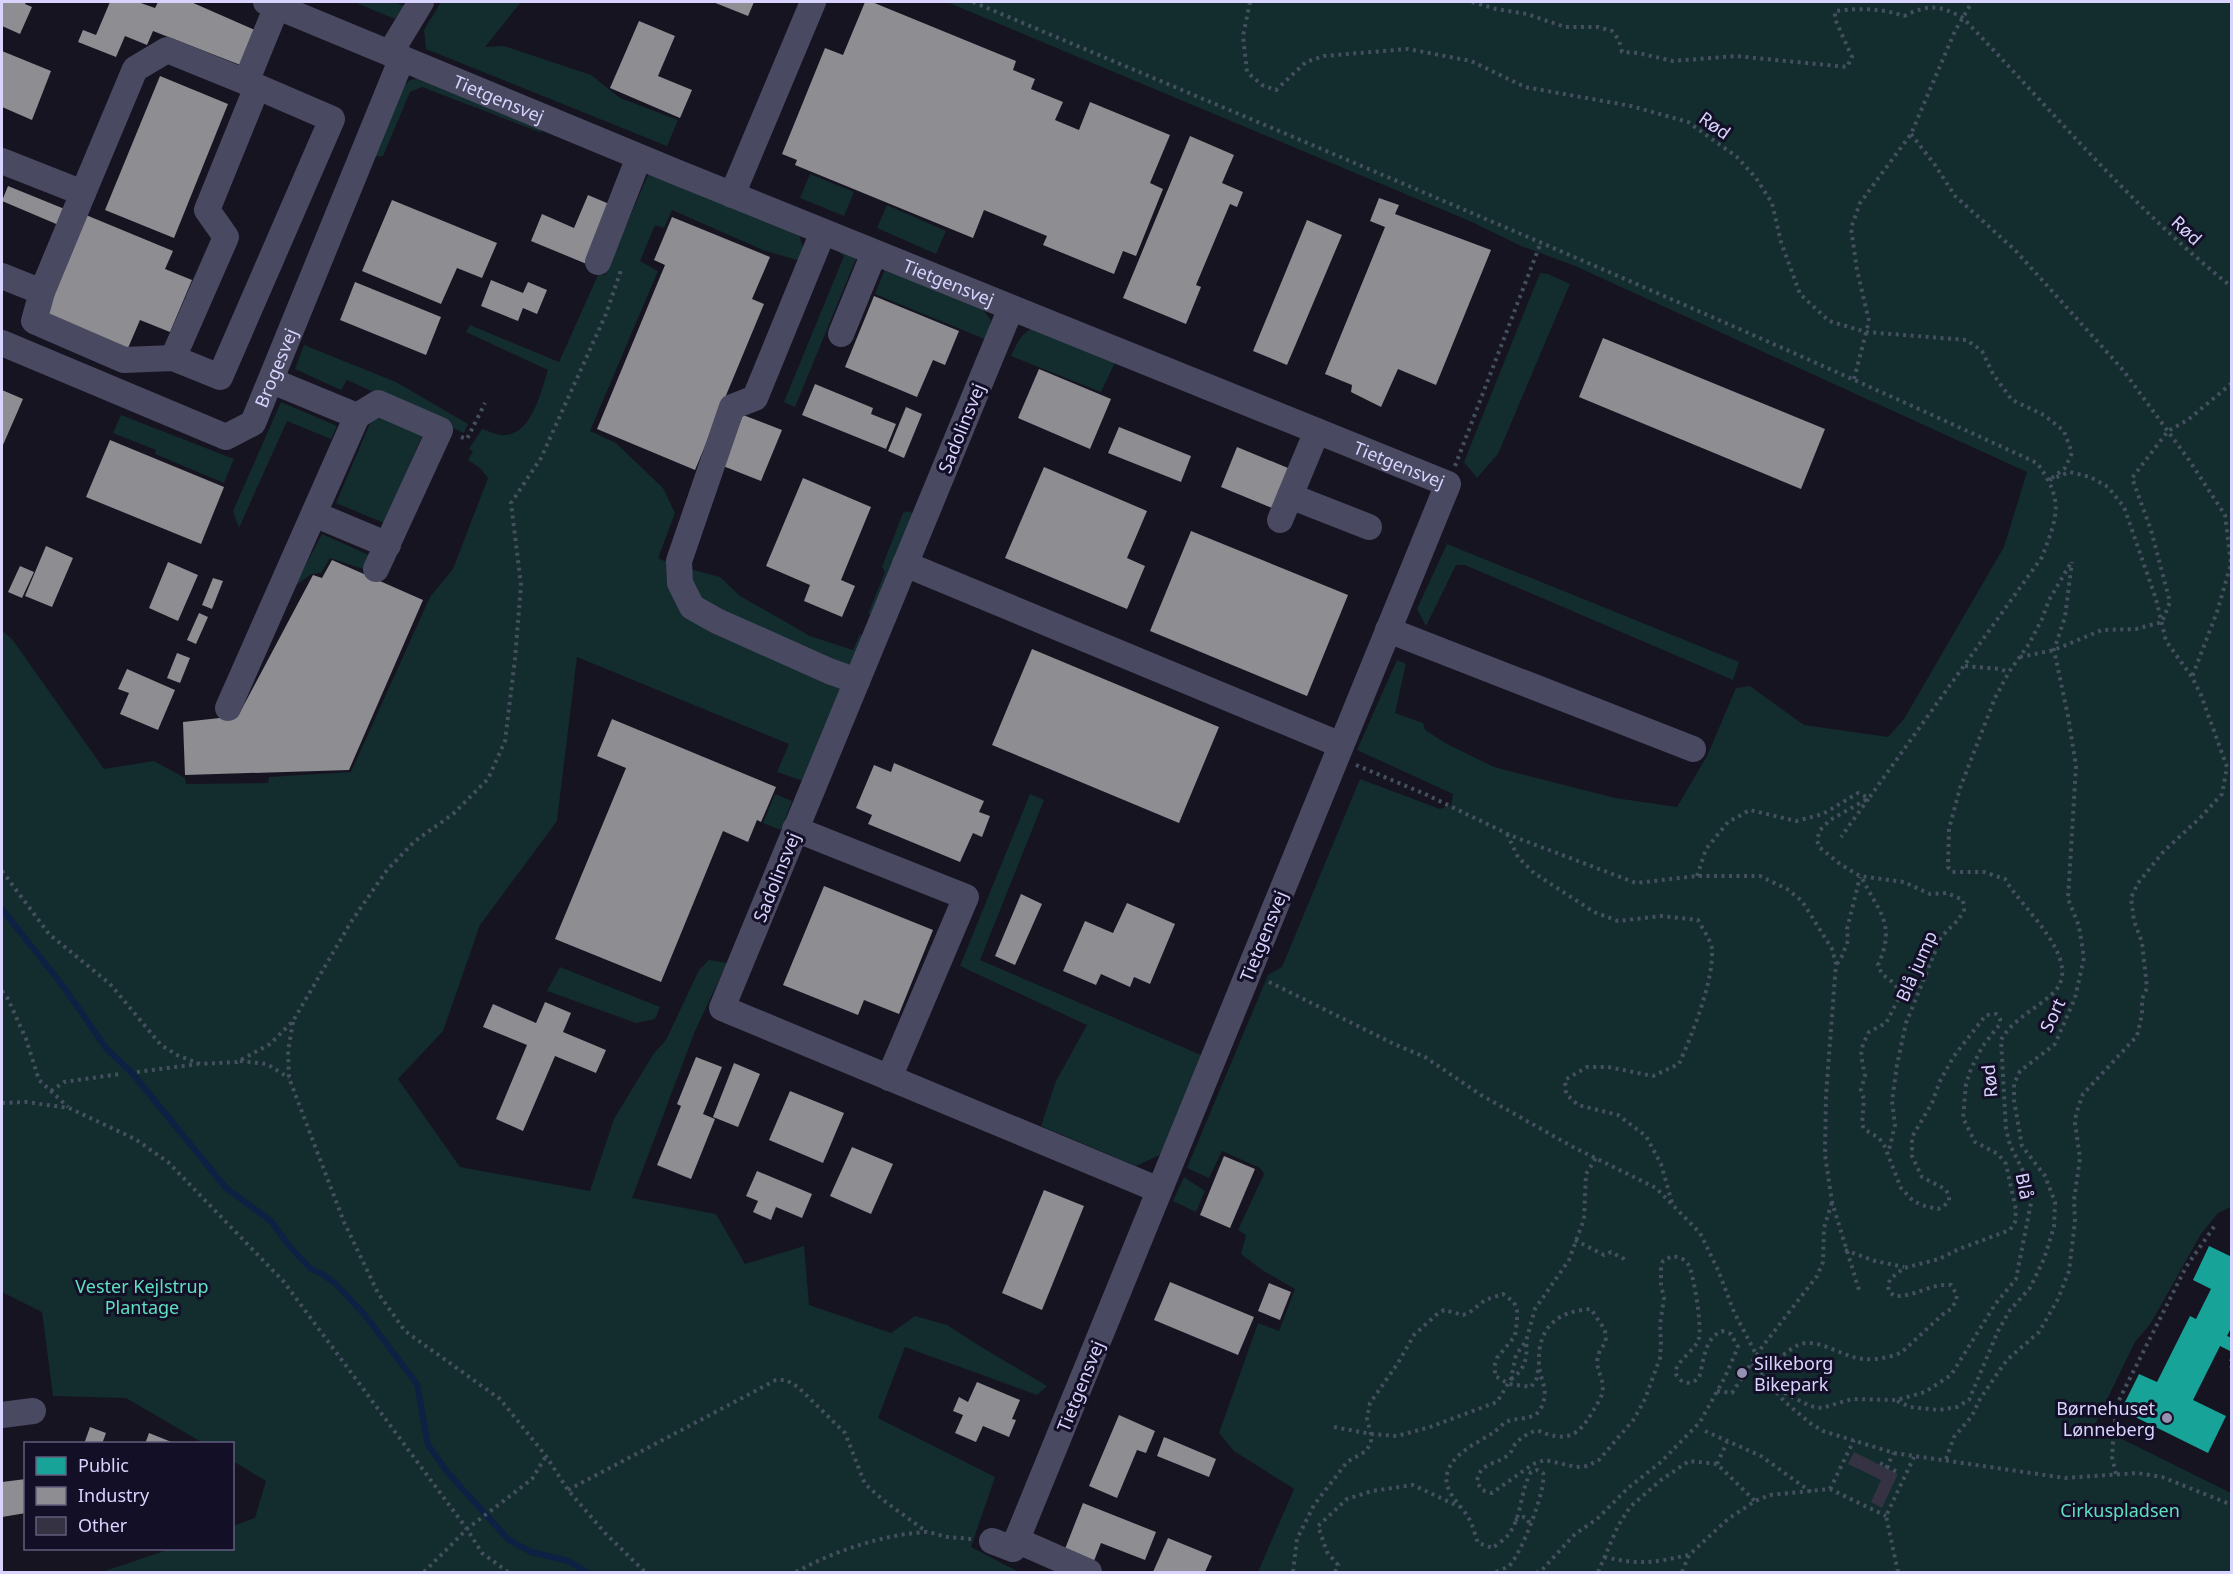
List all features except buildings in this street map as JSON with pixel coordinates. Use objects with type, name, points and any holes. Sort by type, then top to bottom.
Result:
[{"type":"street","name":"Brogesvej","points":[[2,343],[226,437],[253,423],[272,381],[396,56],[421,2]]},
{"type":"street","points":[[732,195],[813,2]]},
{"type":"street","name":"Tietgensvej","points":[[272,4],[874,253],[1448,484],[1160,1190],[1004,1540]]},
{"type":"street","points":[[174,358],[226,237],[207,210],[251,85],[272,4]]},
{"type":"street","points":[[167,50],[251,85],[332,119],[220,377],[174,358],[124,360],[34,321],[42,292],[135,69],[167,50]]},
{"type":"street","points":[[598,262],[639,157]]},
{"type":"street","points":[[2,161],[83,193]]},
{"type":"street","points":[[823,232],[755,398],[732,407],[679,561],[680,583],[692,608],[829,671],[857,681]]},
{"type":"street","points":[[841,334],[874,253]]},
{"type":"street","points":[[2,276],[42,292]]},
{"type":"street","name":"Sadolinsvej","points":[[1011,308],[722,1008],[1160,1190]]},
{"type":"street","points":[[272,381],[357,416]]},
{"type":"street","points":[[228,708],[357,416],[378,404],[440,430],[376,568]]},
{"type":"street","points":[[1280,520],[1317,431]]},
{"type":"street","points":[[1290,496],[1369,527]]},
{"type":"street","points":[[314,514],[388,544]]},
{"type":"street","points":[[905,564],[1339,751]]},
{"type":"street","points":[[1388,630],[1693,749]]},
{"type":"street","points":[[795,829],[966,897],[889,1078]]},
{"type":"street","points":[[2,1415],[33,1411]]},
{"type":"street","points":[[1004,1540],[1089,1572]]},
{"type":"path","points":[[973,2],[1541,242],[1854,379],[2037,463],[2049,480],[2055,495],[2056,519],[2042,557],[1841,837]]},
{"type":"path","name":"Rød","points":[[1250,2],[1243,36],[1247,72],[1262,85],[1276,90],[1306,62],[1324,56],[1408,48],[1470,61],[1525,87],[1631,105],[1688,122],[1737,157],[1756,178],[1772,203],[1781,242],[1800,294],[1829,321],[1866,332],[1967,340],[1982,351],[2012,400],[2044,416],[2064,431],[2072,453],[2065,468],[2049,480]]},
{"type":"path","name":"Rød","points":[[1472,2],[1527,14],[1565,27],[1599,27],[1612,32],[1619,40],[1622,52],[1673,61],[1736,56],[1847,67],[1852,57],[1834,19],[1835,11],[1857,8],[1889,10],[1904,16],[1917,9],[1944,7],[1963,18],[2121,187],[2211,271],[2232,287]]},
{"type":"path","points":[[1854,379],[1869,321],[1857,270],[1851,228],[1860,203],[1911,134],[1955,31],[1972,2]]},
{"type":"path","points":[[1911,134],[1955,196],[2015,250],[2116,361],[2168,431],[2225,515],[2231,564],[2217,612],[2192,677]]},
{"type":"path","points":[[1448,484],[1541,242]]},
{"type":"path","points":[[237,1062],[270,1044],[293,1021],[351,922],[387,870],[415,841],[453,813],[489,779],[506,741],[516,660],[521,585],[511,503],[541,458],[606,314],[624,261]]},
{"type":"path","points":[[2162,622],[2170,602],[2151,530],[2132,478],[2168,431],[2189,419],[2232,383]]},
{"type":"path","points":[[440,430],[467,439],[485,403]]},
{"type":"path","points":[[1946,1459],[1954,1437],[1972,1416],[1980,1399],[2007,1360],[2039,1332],[2058,1299],[2069,1270],[2075,1222],[2074,1200],[2080,1158],[2075,1123],[2076,1114],[2083,1094],[2137,1036],[2142,1014],[2142,999],[2147,988],[2142,942],[2133,921],[2131,898],[2138,883],[2163,851],[2201,818],[2222,794],[2227,767],[2201,695],[2192,677],[2166,641],[2156,600],[2124,507],[2108,487],[2090,477],[2070,472],[2049,480]]},
{"type":"path","points":[[2225,521],[2232,525]]},
{"type":"path","points":[[1965,666],[2009,672],[2029,644],[2049,600],[2072,561],[2065,617],[2054,650]]},
{"type":"path","points":[[2019,658],[2054,650],[2102,630],[2136,629],[2162,622]]},
{"type":"path","name":"Sort","points":[[1896,1400],[1910,1407],[1939,1410],[1957,1407],[1969,1400],[1980,1379],[1998,1330],[2010,1310],[2030,1288],[2044,1259],[2054,1227],[2055,1202],[2045,1176],[2022,1146],[2014,1100],[2014,1084],[2020,1071],[2055,1044],[2075,998],[2084,958],[2079,926],[2068,898],[2076,765],[2054,650]]},
{"type":"path","name":"Rød","points":[[1771,1386],[1795,1400],[1816,1407],[1829,1407],[1852,1399],[1896,1400],[1925,1392],[1951,1375],[1996,1303],[2016,1279],[2031,1203],[2030,1185],[2010,1145],[2006,1129],[2001,1041],[2006,1030],[2058,989],[2063,976],[2061,959],[2046,931],[2012,891],[2005,879],[1984,872],[1952,872],[1948,867],[1949,829],[1960,788],[1995,698],[2009,672]]},
{"type":"path","points":[[1339,751],[1512,836],[1636,883],[1697,876],[1760,876],[1787,889],[1802,901],[1832,949],[1836,964],[1826,1095],[1825,1155],[1832,1202],[1859,1290]]},
{"type":"path","points":[[1697,876],[1706,849],[1728,822],[1750,810],[1797,821],[1823,814],[1858,793],[1869,798]]},
{"type":"path","points":[[1869,798],[1825,825],[1816,840],[1826,855],[1860,876],[1880,909],[1887,926],[1885,951],[1878,966],[1882,974],[1895,984],[1899,998],[1886,1023],[1869,1032],[1863,1044],[1861,1055],[1865,1076],[1861,1090],[1864,1099],[1862,1124],[1864,1129],[1879,1138],[1888,1154]]},
{"type":"path","points":[[1507,834],[1518,856],[1534,873],[1594,912],[1618,921],[1662,916],[1698,920],[1712,947],[1709,978],[1692,1037],[1679,1064],[1653,1076],[1608,1067],[1587,1067],[1565,1080],[1566,1095],[1578,1105],[1618,1115],[1646,1136],[1661,1164],[1672,1203]]},
{"type":"path","points":[[2,872],[49,933],[110,984],[161,1045],[177,1055],[200,1064]]},
{"type":"path","points":[[1836,964],[1848,941],[1847,929],[1860,876]]},
{"type":"path","name":"Blå jump","points":[[1860,876],[1904,882],[1930,894],[1947,893],[1963,900],[1964,910],[1959,919],[1941,937],[1906,1023],[1892,1101],[1895,1125],[1888,1154]]},
{"type":"path","points":[[1248,972],[1425,1057],[1481,1095],[1656,1188],[1700,1233],[1718,1270],[1734,1312],[1757,1356]]},
{"type":"path","points":[[2,991],[26,1039],[39,1080],[69,1108]]},
{"type":"path","name":"Blå","points":[[1888,1154],[1901,1188],[1914,1201],[1938,1209],[1949,1201],[1949,1195],[1945,1189],[1922,1176],[1912,1156],[1912,1137],[1932,1103],[1940,1081],[1954,1056],[1986,1015],[1996,1014],[2000,1019],[2000,1024],[1982,1047],[1966,1084],[1963,1118],[1975,1142],[1998,1154],[2006,1164],[2016,1210],[2014,1222],[2010,1230],[1939,1259],[1904,1268]]},
{"type":"path","points":[[293,1021],[288,1051],[289,1078],[344,1222],[378,1293],[405,1331],[500,1400],[546,1456],[568,1490],[605,1533],[645,1572]]},
{"type":"path","points":[[137,1072],[200,1064],[249,1061],[267,1064],[289,1078]]},
{"type":"path","points":[[51,1091],[64,1082],[120,1074]]},
{"type":"path","points":[[2,1103],[26,1102],[69,1108],[135,1139],[168,1162],[284,1282],[467,1529],[482,1553],[507,1572]]},
{"type":"path","points":[[1334,1427],[1397,1436],[1497,1402],[1509,1384],[1516,1355],[1526,1341],[1535,1309],[1569,1260],[1584,1219],[1586,1174],[1596,1158]]},
{"type":"path","points":[[1717,1391],[1732,1393],[1817,1275],[1823,1262],[1824,1228],[1832,1202]]},
{"type":"path","points":[[2116,1474],[2112,1457],[2119,1400],[2187,1267],[2216,1224]]},
{"type":"path","points":[[1575,1240],[1604,1255],[1611,1252],[1627,1263]]},
{"type":"path","points":[[1845,1250],[1904,1268]]},
{"type":"path","points":[[1293,1572],[1297,1539],[1314,1505],[1347,1462],[1366,1451],[1371,1443],[1367,1419],[1371,1403],[1414,1335],[1436,1315],[1444,1310],[1463,1315],[1485,1300],[1503,1294],[1514,1302],[1517,1311],[1515,1336],[1497,1358],[1495,1376],[1509,1384],[1531,1387],[1537,1378],[1539,1350],[1545,1330],[1556,1318],[1575,1310],[1591,1309],[1605,1330],[1605,1342],[1599,1350],[1596,1365],[1602,1384],[1602,1395],[1580,1432],[1560,1438],[1537,1430],[1522,1437],[1510,1454],[1478,1472],[1477,1482],[1482,1490],[1492,1493],[1533,1464],[1545,1460],[1576,1467],[1587,1466],[1599,1460],[1634,1419],[1645,1398],[1660,1358],[1662,1342],[1660,1325],[1664,1298],[1661,1267],[1663,1261],[1672,1256],[1680,1257],[1688,1263],[1700,1327],[1699,1341],[1678,1362],[1675,1372],[1678,1379],[1685,1383],[1694,1382],[1700,1378],[1708,1342],[1714,1334],[1722,1331],[1731,1334],[1737,1347],[1700,1422],[1685,1439],[1596,1519],[1575,1534],[1542,1570],[1537,1572]]},
{"type":"path","points":[[1760,1374],[1799,1345],[1815,1343],[1865,1360],[1902,1352],[1951,1309],[1957,1295],[1951,1285],[1943,1284],[1910,1295],[1895,1296],[1889,1292],[1890,1279],[1904,1268]]},
{"type":"path","points":[[1511,1378],[1523,1368],[1527,1353],[1526,1341]]},
{"type":"path","points":[[2232,1359],[2230,1363],[2232,1368]]},
{"type":"path","points":[[1752,1364],[1785,1402],[1810,1423],[1823,1431],[1894,1453],[2065,1478],[2138,1473],[2162,1478],[2232,1505]]},
{"type":"path","points":[[1496,1572],[1510,1565],[1530,1528],[1545,1479],[1543,1473],[1537,1470],[1531,1472],[1526,1480],[1515,1520],[1508,1535],[1492,1548],[1478,1543],[1469,1519],[1449,1490],[1447,1475],[1452,1461],[1505,1423],[1533,1417],[1540,1409],[1546,1389],[1539,1366]]},
{"type":"path","points":[[568,1490],[776,1380],[786,1380],[798,1387],[845,1432],[865,1484],[883,1500],[927,1532],[947,1537],[1004,1540]]},
{"type":"path","points":[[1705,1431],[1761,1456],[1811,1492]]},
{"type":"path","points":[[1830,1489],[1854,1440]]},
{"type":"path","points":[[1717,1464],[1727,1442]]},
{"type":"path","points":[[1886,1467],[1894,1453]]},
{"type":"path","points":[[424,1572],[467,1529],[532,1479],[546,1456]]},
{"type":"path","points":[[1898,1572],[1886,1516],[1914,1457]]},
{"type":"path","points":[[1598,1572],[1618,1526],[1630,1507],[1660,1480],[1689,1461],[1717,1464],[1755,1501]]},
{"type":"path","points":[[1880,1463],[1899,1473]]},
{"type":"path","points":[[1335,1572],[1338,1565],[1327,1552],[1318,1526],[1347,1499],[1372,1491],[1413,1485],[1460,1508]]},
{"type":"path","points":[[1682,1572],[1689,1555],[1728,1519],[1755,1501],[1770,1495],[1830,1489],[1886,1516]]},
{"type":"path","points":[[1515,1520],[1524,1517],[1528,1519],[1530,1528]]},
{"type":"path","points":[[796,1572],[851,1548],[886,1538],[927,1532]]},
{"type":"path","points":[[1604,1557],[1628,1562],[1650,1563],[1689,1555]]},
{"type":"green space","points":[[354,2],[393,2],[405,6],[395,19]]},
{"type":"green space","points":[[441,2],[521,2],[485,47],[504,46],[591,75],[620,98],[678,120],[667,146],[426,49],[424,30]]},
{"type":"green space","name":"Cirkuspladsen","points":[[947,2],[2231,2],[2231,1207],[2218,1213],[2201,1234],[2151,1323],[2135,1342],[2095,1424],[2231,1493],[2231,1572],[1258,1572],[1294,1489],[1234,1451],[1219,1433],[1258,1323],[1279,1331],[1295,1289],[1262,1270],[1241,1254],[1246,1235],[1238,1230],[1264,1174],[1260,1168],[1222,1151],[1209,1178],[1187,1168],[1268,975],[1282,967],[1360,779],[1440,809],[1451,805],[1453,794],[1357,750],[1397,660],[1406,664],[1395,713],[1423,723],[1425,730],[1447,744],[1494,767],[1615,798],[1677,807],[1707,756],[1736,688],[1750,686],[1804,725],[1888,737],[1904,719],[2004,547],[2027,472],[1575,266],[1521,246],[1472,222]]},
{"type":"green space","points":[[423,78],[538,123],[542,133],[422,87],[410,92],[383,156],[374,157],[399,90],[410,80]]},
{"type":"green space","name":"Vester Kejlstrup Plantage","points":[[650,170],[799,235],[803,247],[800,261],[763,250],[672,210],[664,228],[655,225],[640,261],[658,271],[590,431],[616,443],[663,488],[675,513],[658,558],[664,561],[672,560],[677,594],[842,683],[806,782],[777,772],[789,744],[577,657],[557,821],[480,925],[443,1031],[398,1079],[460,1167],[590,1191],[614,1119],[654,1053],[666,1040],[699,970],[709,960],[727,963],[695,1031],[632,1198],[716,1214],[745,1264],[804,1246],[809,1305],[891,1333],[915,1316],[947,1325],[1047,1386],[1037,1395],[905,1347],[878,1418],[995,1477],[971,1547],[1019,1572],[102,1572],[167,1550],[234,1550],[234,1526],[255,1518],[266,1481],[234,1462],[234,1442],[201,1442],[126,1398],[53,1396],[42,1312],[2,1292],[2,631],[12,639],[104,769],[154,761],[185,778],[186,784],[268,783],[269,777],[351,772],[430,597],[453,569],[488,478],[480,468],[468,460],[473,451],[469,449],[482,429],[502,435],[514,433],[529,420],[548,370],[466,332],[470,325],[559,362],[598,275],[605,275]]},
{"type":"green space","points":[[810,174],[854,192],[844,216],[800,198]]},
{"type":"green space","points":[[887,205],[946,231],[936,254],[877,228]]},
{"type":"green space","points":[[842,247],[858,254],[795,407],[784,402],[844,256],[840,253]]},
{"type":"green space","points":[[887,264],[975,300],[991,320],[987,340],[875,294]]},
{"type":"green space","points":[[1540,273],[1548,274],[1570,284],[1498,454],[1477,478],[1464,462]]},
{"type":"green space","points":[[1034,327],[1116,360],[1101,392],[1011,356],[1020,339]]},
{"type":"green space","points":[[304,345],[396,382],[468,424],[464,433],[347,380],[341,390],[295,369]]},
{"type":"green space","points":[[281,402],[337,426],[331,439],[287,421],[239,528],[233,511]]},
{"type":"green space","points":[[374,414],[423,434],[384,523],[336,503]]},
{"type":"green space","points":[[121,415],[234,459],[224,483],[155,454],[156,450],[113,433]]},
{"type":"green space","points":[[910,511],[914,516],[875,616],[868,614],[885,572],[882,567],[903,513]]},
{"type":"green space","points":[[322,534],[371,556],[363,569],[330,558],[321,573],[311,574],[294,587]]},
{"type":"green space","points":[[1447,544],[1739,662],[1733,680],[1465,565],[1456,565],[1426,626],[1417,609]]},
{"type":"green space","points":[[690,569],[720,577],[740,596],[810,636],[853,650],[860,634],[866,639],[858,656],[849,665],[713,615],[689,582]]},
{"type":"green space","points":[[775,794],[792,801],[781,830],[763,823]]},
{"type":"green space","points":[[1030,794],[1044,800],[980,960],[1201,1055],[1164,1153],[1136,1166],[1041,1126],[1056,1081],[1087,1025],[960,966]]},
{"type":"green space","points":[[560,967],[660,1007],[655,1019],[636,1023],[547,991]]},
{"type":"green space","points":[[1184,1177],[1205,1191],[1196,1212],[1173,1201]]},
{"type":"waterway","points":[[2,909],[63,986],[106,1048],[133,1074],[226,1188],[271,1221],[290,1247],[311,1269],[335,1283],[364,1314],[417,1384],[428,1445],[448,1473],[509,1540],[531,1552],[568,1561],[587,1572]]},
{"type":"place","name":"Silkeborg Bikepark","points":[[1742,1373]]},
{"type":"place","name":"Børnehuset Lønneberg","points":[[2167,1418]]}]
